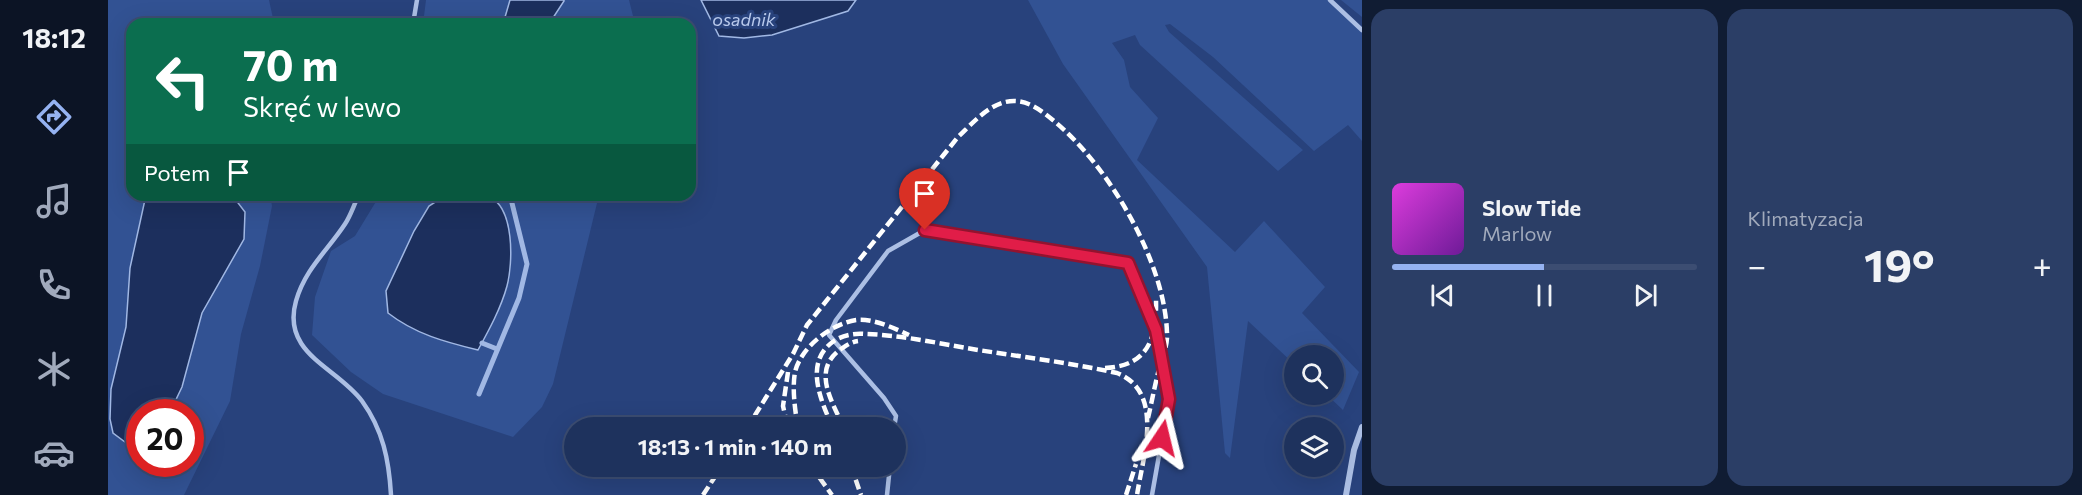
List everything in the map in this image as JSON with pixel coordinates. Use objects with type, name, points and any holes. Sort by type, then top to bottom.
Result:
[{"type":"street","points":[[1346,495],[1354,450],[1362,426]]},
{"type":"lane","points":[[414,18],[417,0]]},
{"type":"lane","points":[[1330,0],[1362,30]]},
{"type":"lane","points":[[356,201],[345,224],[311,266],[296,302],[295,327],[303,350],[361,399],[380,430],[389,459],[391,495]]},
{"type":"lane","points":[[896,417],[884,398],[829,335],[836,320],[888,250],[925,230],[1128,263],[1156,330],[1169,399],[1152,495]]},
{"type":"lane","points":[[887,495],[889,477]]},
{"type":"shaded area","points":[[108,0],[269,0],[273,18],[126,18],[126,201],[271,201],[272,206],[260,266],[241,334],[230,401],[204,454],[204,399],[126,399],[126,477],[193,477],[184,495],[108,495]]},
{"type":"shaded area","points":[[426,0],[629,0],[634,18],[424,18]]},
{"type":"shaded area","points":[[1028,0],[1331,0],[1362,30],[1362,141],[1348,125],[1314,151],[1213,57],[1170,24],[1165,25],[1169,32],[1303,150],[1278,171],[1140,45],[1135,35],[1112,43],[1124,60],[1130,87],[1158,118],[1137,160],[1235,252],[1264,221],[1325,287],[1302,313],[1333,345],[1284,345],[1284,355],[1248,321],[1230,458],[1225,453],[1207,267],[1063,64]]},
{"type":"shaded area","points":[[1341,0],[1362,0],[1362,17]]},
{"type":"shaded area","points":[[376,201],[598,201],[553,384],[542,407],[513,437],[383,394],[351,372],[312,335],[315,297],[331,251],[355,236]]},
{"type":"shaded area","points":[[1344,356],[1359,372],[1343,410],[1338,405],[1344,405]]},
{"type":"water","points":[[510,0],[564,0],[553,18],[505,18]]},
{"type":"water","name":"osadnik","points":[[701,0],[856,0],[848,11],[772,35],[744,38],[719,36]]},
{"type":"water","points":[[145,201],[237,201],[245,212],[244,239],[202,313],[182,387],[176,399],[126,399],[126,442],[113,433],[110,419],[111,389],[126,327],[130,268]]},
{"type":"water","points":[[437,201],[496,201],[503,211],[510,236],[509,276],[498,311],[478,350],[420,332],[388,313],[386,291],[414,231],[429,206]]},
{"type":"waterway","points":[[479,394],[519,298],[527,264],[511,201]]},
{"type":"waterway","points":[[482,343],[497,349]]},
{"type":"railway","points":[[754,417],[793,354],[807,325],[958,137],[990,109],[1006,102],[1020,101],[1031,105],[1054,121],[1095,163],[1130,217],[1145,247],[1164,305],[1167,333],[1147,422]]},
{"type":"railway","points":[[1105,368],[1132,362],[1147,347],[1155,326],[1156,299]]},
{"type":"railway","points":[[796,417],[795,372],[804,354],[818,338],[837,326],[856,320],[883,324],[909,335]]},
{"type":"railway","points":[[828,417],[817,382],[819,360],[834,341],[849,335],[908,338],[1117,373],[1132,382],[1141,395],[1146,410],[1146,444],[1137,495]]},
{"type":"railway","points":[[839,417],[827,386],[827,366],[832,357],[841,349],[858,341]]},
{"type":"railway","points":[[786,417],[783,406],[788,372]]},
{"type":"railway","points":[[1126,495],[1136,464]]},
{"type":"railway","points":[[703,495],[715,477]]},
{"type":"railway","points":[[819,477],[832,495]]},
{"type":"railway","points":[[855,477],[861,495]]},
{"type":"route","points":[[925,230],[1128,263],[1156,330],[1159,345],[1169,399],[1162,438]]}]
